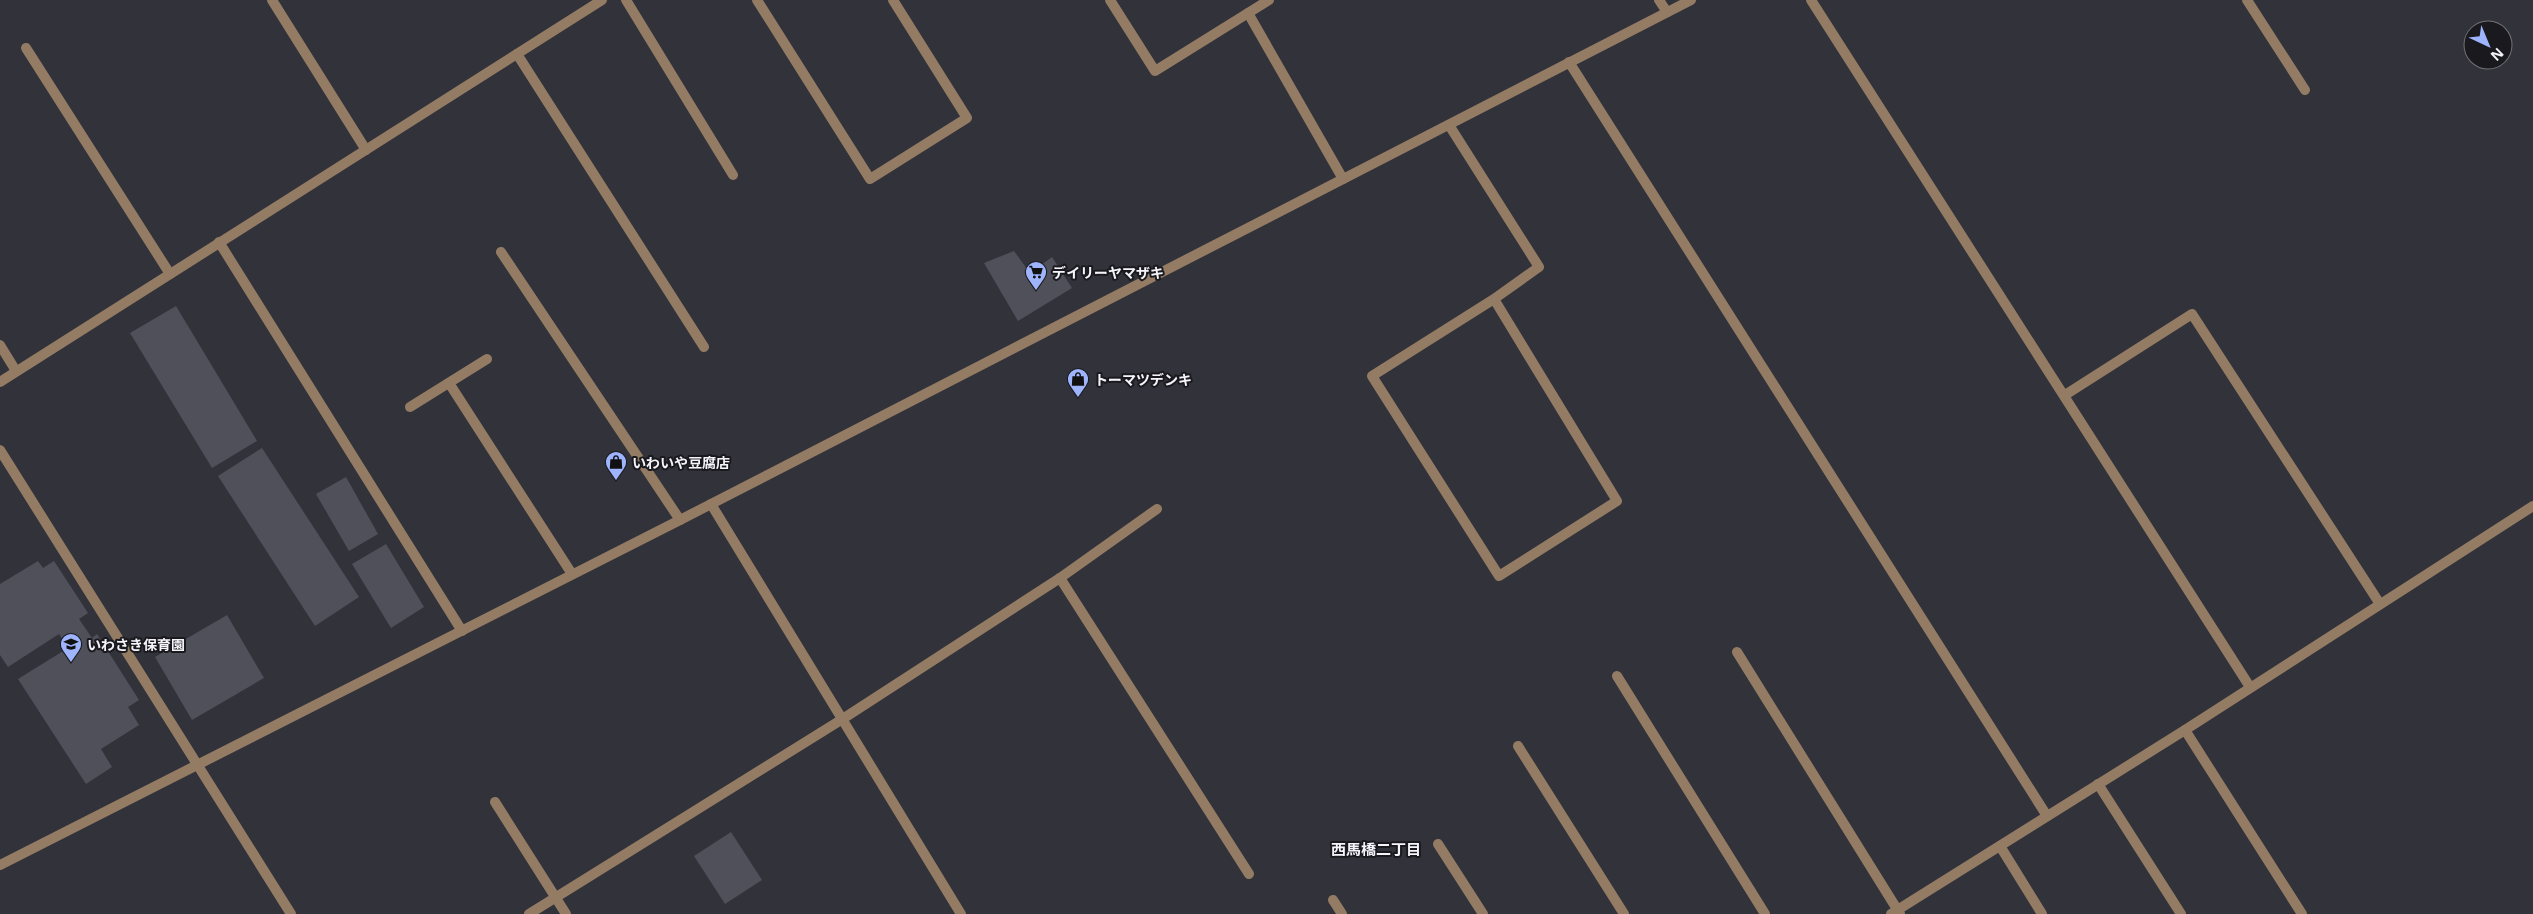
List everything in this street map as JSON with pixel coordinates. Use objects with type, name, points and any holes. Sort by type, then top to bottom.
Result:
[{"type":"street","points":[[272,0],[366,150]]},
{"type":"street","points":[[0,382],[602,0]]},
{"type":"street","points":[[626,0],[733,175]]},
{"type":"street","points":[[757,0],[870,179],[967,118],[893,0]]},
{"type":"street","points":[[1110,0],[1155,71],[1269,0]]},
{"type":"street","points":[[1659,0],[1667,12]]},
{"type":"street","points":[[0,865],[680,520],[1691,0]]},
{"type":"street","points":[[1811,0],[2250,687]]},
{"type":"street","points":[[2247,0],[2305,90]]},
{"type":"street","points":[[1248,13],[1343,179]]},
{"type":"street","points":[[26,48],[170,274]]},
{"type":"street","points":[[517,54],[704,347]]},
{"type":"street","points":[[1569,62],[2047,816]]},
{"type":"street","points":[[1450,125],[1539,267],[1494,299],[1372,376],[1499,576],[1617,501],[1494,299]]},
{"type":"street","points":[[219,242],[462,631]]},
{"type":"street","points":[[500,252],[680,520]]},
{"type":"street","points":[[2065,395],[2192,314],[2380,604]]},
{"type":"street","points":[[0,346],[16,372]]},
{"type":"street","points":[[410,408],[487,359]]},
{"type":"street","points":[[449,383],[572,574]]},
{"type":"street","points":[[0,450],[291,914]]},
{"type":"street","points":[[711,504],[961,914]]},
{"type":"street","points":[[1737,652],[1896,913],[2533,506]]},
{"type":"street","points":[[529,914],[841,720],[1060,578],[1157,509]]},
{"type":"street","points":[[1060,578],[1249,874]]},
{"type":"street","points":[[1617,676],[1765,914]]},
{"type":"street","points":[[2185,730],[2302,914]]},
{"type":"street","points":[[1518,746],[1624,914]]},
{"type":"street","points":[[2098,784],[2181,914]]},
{"type":"street","points":[[495,802],[566,914]]},
{"type":"street","points":[[1438,844],[1483,914]]},
{"type":"street","points":[[2000,846],[2042,914]]},
{"type":"street","points":[[1333,900],[1342,914]]},
{"type":"building","points":[[1014,251],[1030,273],[1052,257],[1072,288],[1018,321],[984,263]]},
{"type":"building","points":[[176,306],[257,441],[212,468],[130,333]]},
{"type":"building","points":[[262,448],[359,597],[315,626],[218,476]]},
{"type":"building","points":[[346,477],[378,534],[349,551],[316,494]]},
{"type":"building","points":[[386,544],[424,607],[391,628],[352,564]]},
{"type":"building","points":[[38,561],[43,568],[54,561],[88,613],[79,619],[92,638],[97,634],[139,700],[128,707],[139,725],[101,749],[112,767],[86,784],[18,679],[68,648],[59,634],[8,667],[0,655],[0,584]]},
{"type":"building","points":[[227,615],[264,678],[192,720],[155,657]]},
{"type":"building","points":[[731,832],[762,880],[725,904],[694,856]]},
{"type":"place","name":"デイリーヤマザキ","points":[[1036,291]]},
{"type":"place","name":"トーマツデンキ","points":[[1078,398]]},
{"type":"place","name":"いわいや豆腐店","points":[[616,481]]},
{"type":"place","name":"いわさき保育園","points":[[71,663]]},
{"type":"district","name":"西馬橋二丁目","points":[[1376,849]]}]
